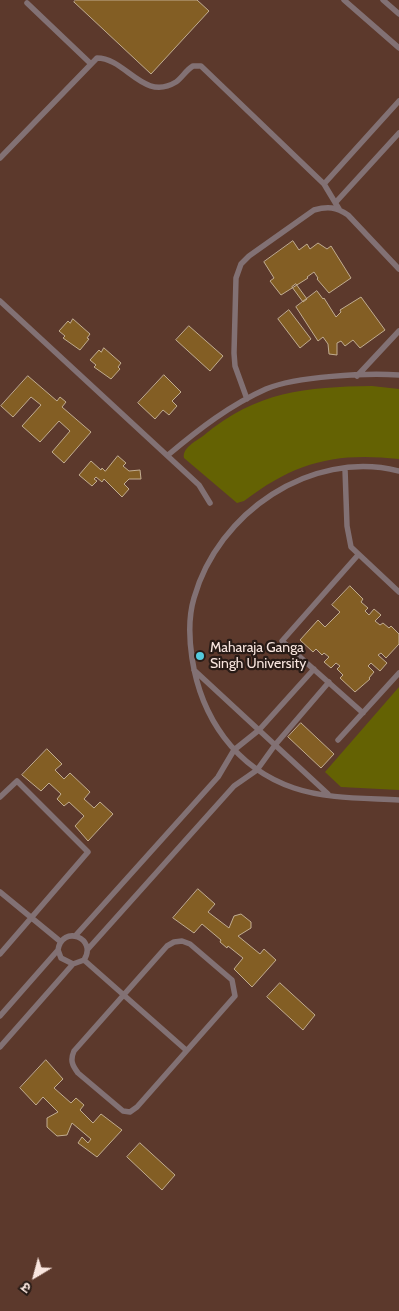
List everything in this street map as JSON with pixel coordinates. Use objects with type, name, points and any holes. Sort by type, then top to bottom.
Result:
[{"type":"lane","points":[[344,0],[399,48]]},
{"type":"lane","points":[[383,0],[399,14]]},
{"type":"lane","points":[[27,3],[90,63]]},
{"type":"lane","points":[[0,158],[90,63],[97,58],[105,58],[140,83],[152,87],[171,84],[193,66],[201,66],[324,184],[336,202],[338,209]]},
{"type":"lane","points":[[324,184],[399,101]]},
{"type":"lane","points":[[336,202],[399,132]]},
{"type":"lane","points":[[247,399],[235,366],[234,353],[236,278],[241,264],[249,256],[314,210],[326,207],[338,209],[348,215],[399,268]]},
{"type":"lane","points":[[0,300],[199,484],[210,503]]},
{"type":"lane","points":[[357,376],[399,331]]},
{"type":"lane","points":[[168,455],[202,427],[268,388],[312,379],[399,375]]},
{"type":"lane","points":[[399,472],[370,468],[345,469],[314,474],[286,486],[250,511],[225,534],[214,551],[194,598],[189,633],[194,670],[208,714],[234,750],[256,770],[294,789],[399,800]]},
{"type":"lane","points":[[345,469],[348,540],[358,555],[399,592]]},
{"type":"lane","points":[[358,555],[282,641],[363,713]]},
{"type":"lane","points":[[76,936],[218,777],[234,750],[259,730],[314,669]]},
{"type":"lane","points":[[194,670],[328,794]]},
{"type":"lane","points":[[338,740],[399,673]]},
{"type":"lane","points":[[84,960],[88,949],[234,786],[256,770],[329,682]]},
{"type":"lane","points":[[0,797],[17,781],[88,852],[0,954]]},
{"type":"lane","points":[[0,892],[61,942]]},
{"type":"lane","points":[[0,1016],[58,950],[61,942],[66,937],[76,936],[83,939],[88,949]]},
{"type":"lane","points":[[174,942],[190,944],[232,980],[234,996],[186,1050],[137,1108],[130,1112],[123,1111],[110,1102],[78,1073],[72,1065],[74,1052],[167,946],[174,942]]},
{"type":"lane","points":[[58,950],[61,958],[72,964]]},
{"type":"lane","points":[[0,1047],[72,964],[84,960]]},
{"type":"lane","points":[[84,960],[186,1050]]},
{"type":"shaded area","name":"Maharaja Ganga Singh University","points":[[0,0],[399,0],[399,1311],[0,1311]]},
{"type":"shaded area","points":[[372,386],[399,389],[399,459],[355,457],[317,463],[281,477],[244,501],[237,503],[184,458],[187,448],[223,421],[243,409],[263,401],[303,390]]},
{"type":"shaded area","points":[[399,687],[399,790],[341,787],[325,772]]},
{"type":"building","points":[[76,0],[197,0],[209,11],[151,74],[74,2]]},
{"type":"building","points":[[293,241],[299,250],[307,244],[310,249],[318,243],[327,249],[331,246],[351,278],[329,293],[317,279],[314,272],[281,295],[270,281],[274,278],[264,262]]},
{"type":"building","points":[[296,284],[307,299],[303,302],[292,287]]},
{"type":"building","points":[[317,291],[324,298],[336,317],[341,312],[340,310],[361,297],[385,330],[360,348],[353,340],[345,346],[341,341],[337,343],[337,355],[329,354],[328,344],[323,337],[318,341],[296,307]]},
{"type":"building","points":[[289,310],[311,339],[300,348],[278,319]]},
{"type":"building","points":[[73,319],[90,334],[87,338],[89,339],[80,350],[63,338],[65,336],[59,331],[68,321],[70,323]]},
{"type":"building","points":[[189,326],[223,356],[210,371],[176,340]]},
{"type":"building","points":[[104,348],[121,363],[118,367],[120,369],[111,379],[94,367],[96,365],[90,360],[99,350],[101,352]]},
{"type":"building","points":[[164,375],[181,392],[172,401],[177,406],[169,415],[163,410],[155,419],[138,403]]},
{"type":"building","points":[[28,376],[57,401],[60,397],[66,402],[62,407],[91,432],[64,463],[52,452],[70,431],[59,421],[40,442],[22,426],[41,405],[31,397],[13,417],[1,406]]},
{"type":"building","points":[[118,456],[126,463],[123,466],[129,471],[140,470],[141,479],[129,479],[124,484],[129,489],[122,497],[104,479],[102,482],[96,477],[94,479],[97,481],[92,486],[79,475],[91,461],[101,470],[102,468],[105,471]]},
{"type":"building","points":[[350,586],[363,599],[361,602],[368,608],[365,611],[369,615],[374,609],[381,615],[375,621],[380,625],[383,623],[389,628],[391,626],[399,634],[399,644],[386,658],[381,653],[378,655],[387,663],[380,671],[371,663],[368,666],[374,672],[370,679],[355,692],[340,678],[343,675],[337,669],[340,666],[336,663],[331,668],[324,662],[329,657],[324,653],[322,655],[316,649],[313,652],[300,640],[318,620],[325,627],[340,612],[332,605]]},
{"type":"building","points":[[301,723],[334,754],[321,768],[288,737]]},
{"type":"building","points":[[47,749],[62,764],[55,770],[64,779],[70,773],[90,792],[84,799],[94,808],[100,802],[113,814],[88,841],[75,826],[84,816],[69,802],[64,806],[57,799],[61,794],[49,783],[41,791],[22,775]]},
{"type":"building","points":[[198,889],[215,904],[208,912],[229,928],[234,916],[241,914],[251,922],[251,928],[238,936],[260,954],[264,949],[276,960],[252,987],[234,969],[243,958],[228,946],[227,948],[220,942],[221,940],[202,924],[194,933],[173,918]]},
{"type":"building","points":[[280,983],[315,1015],[303,1030],[267,997]]},
{"type":"building","points":[[46,1060],[63,1079],[54,1088],[71,1103],[76,1098],[84,1105],[80,1110],[93,1123],[101,1114],[122,1130],[97,1157],[78,1143],[82,1137],[88,1143],[91,1139],[72,1123],[67,1135],[57,1136],[47,1127],[47,1118],[58,1112],[43,1097],[36,1105],[20,1088]]},
{"type":"building","points":[[140,1143],[175,1175],[162,1190],[127,1157]]},
{"type":"place","name":"Maharaja Ganga Singh University","points":[[200,656]]}]
